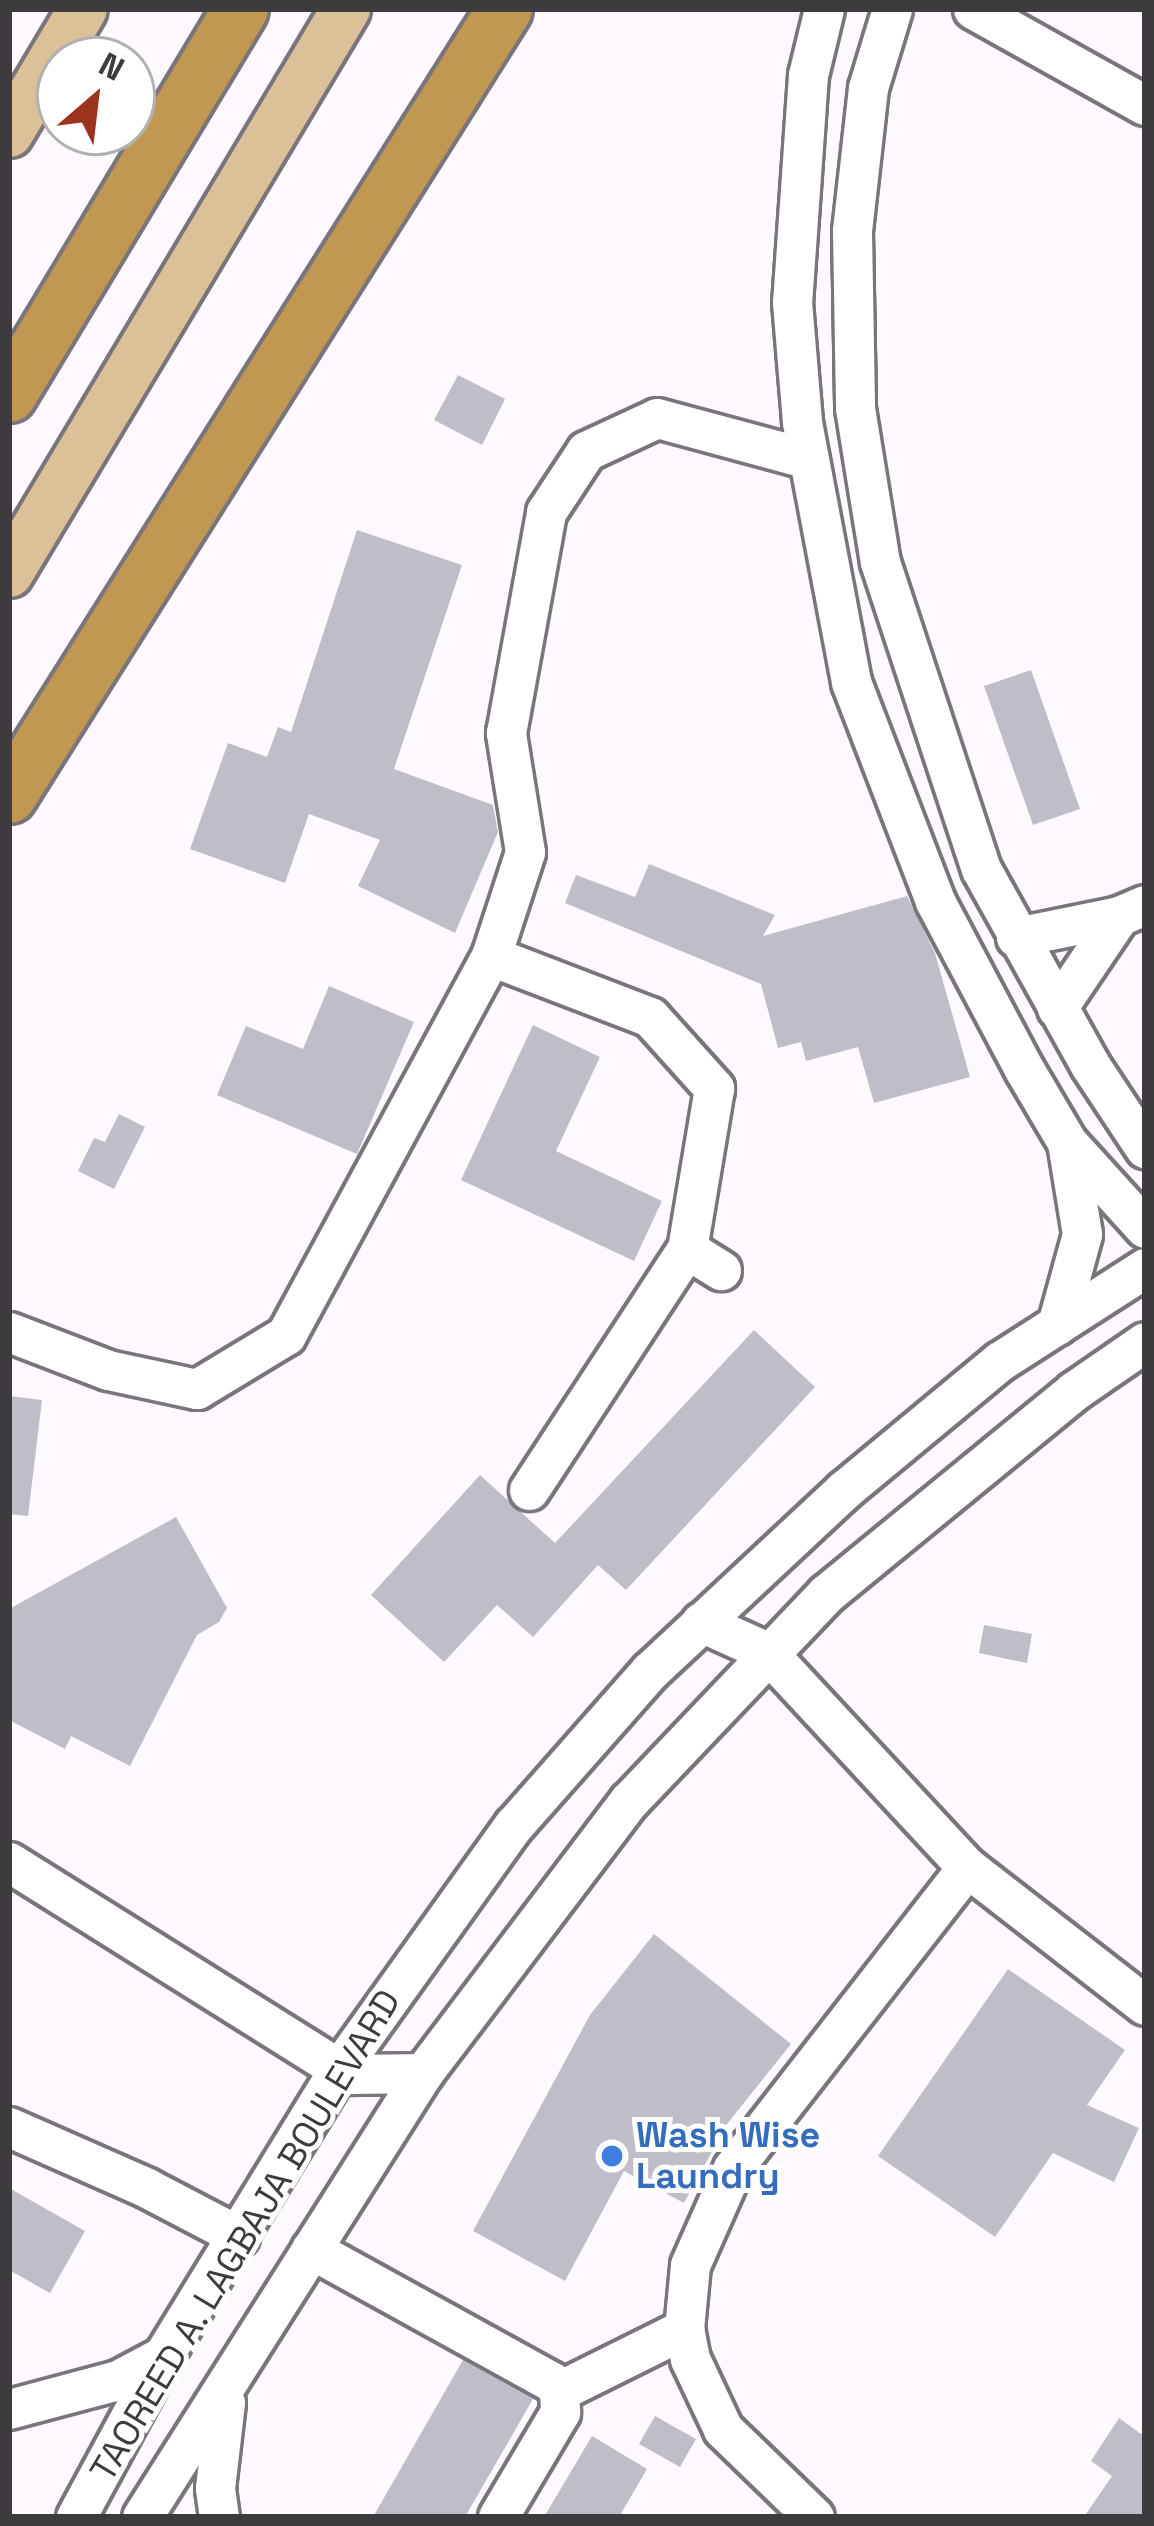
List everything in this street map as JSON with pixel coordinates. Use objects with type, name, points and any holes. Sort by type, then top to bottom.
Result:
[{"type":"highway","points":[[9,395],[241,9]]},
{"type":"highway","points":[[9,796],[505,9]]},
{"type":"main road","points":[[9,133],[83,9]]},
{"type":"main road","points":[[9,572],[346,9]]},
{"type":"street","points":[[824,9],[808,75],[792,302],[809,459],[850,682],[935,901],[1067,1142],[1145,1228]]},
{"type":"street","points":[[892,9],[868,88],[852,231],[855,408],[880,562],[981,868],[1057,1008],[1138,1132]]},
{"type":"street","points":[[982,11],[1145,105]]},
{"type":"street","points":[[9,1332],[107,1370],[197,1389],[286,1335],[491,956],[524,852],[506,733],[546,512],[586,451],[656,418],[809,459]]},
{"type":"street","points":[[1016,937],[1132,911]]},
{"type":"street","points":[[1057,1008],[1132,911]]},
{"type":"street","points":[[491,956],[650,1017],[714,1088],[687,1249],[529,1490]]},
{"type":"street","points":[[1057,1325],[1082,1234],[1067,1142]]},
{"type":"street","points":[[687,1249],[721,1270]]},
{"type":"street","name":"TAOREED A. LAGBAJA BOULEVARD","points":[[76,2517],[163,2356],[339,2069],[514,1825],[650,1671],[951,1400],[1145,1268]]},
{"type":"street","name":"TAOREED A. LAGBAJA BOULEVARD","points":[[142,2517],[422,2073],[629,1802],[826,1594],[1074,1391],[1145,1342]]},
{"type":"street","points":[[701,1622],[767,1652],[967,1867],[1145,2005]]},
{"type":"street","points":[[9,1862],[339,2069],[352,2074],[422,2073]]},
{"type":"street","points":[[814,2517],[723,2429],[690,2359],[684,2329],[690,2265],[733,2168],[967,1867]]},
{"type":"street","points":[[9,2127],[147,2188],[239,2236]]},
{"type":"street","points":[[311,2249],[552,2382],[559,2391],[560,2412],[498,2517]]},
{"type":"street","points":[[559,2391],[684,2329]]},
{"type":"street","points":[[9,2409],[118,2380],[163,2356]]},
{"type":"street","points":[[219,2517],[217,2447],[228,2387]]},
{"type":"building","points":[[458,375],[505,399],[482,445],[434,420]]},
{"type":"building","points":[[357,530],[462,565],[394,769],[493,805],[498,832],[455,933],[358,886],[380,840],[309,814],[285,883],[190,849],[228,743],[267,757],[278,727],[291,732]]},
{"type":"building","points":[[1031,670],[1080,809],[1033,825],[984,686]]},
{"type":"building","points":[[649,864],[775,915],[763,936],[907,896],[935,953],[970,1077],[874,1103],[858,1047],[806,1061],[801,1042],[778,1048],[761,984],[565,903],[576,875],[635,897]]},
{"type":"building","points":[[329,986],[414,1022],[357,1154],[217,1095],[246,1026],[303,1049]]},
{"type":"building","points":[[533,1025],[600,1057],[556,1151],[662,1201],[634,1261],[461,1180]]},
{"type":"building","points":[[119,1114],[145,1127],[114,1189],[78,1171],[94,1138],[105,1142]]},
{"type":"building","points":[[754,1330],[815,1387],[626,1590],[598,1565],[533,1637],[497,1605],[444,1662],[371,1595],[480,1475],[555,1543]]},
{"type":"building","points":[[9,1396],[42,1400],[28,1516],[9,1514]]},
{"type":"building","points":[[176,1517],[227,1608],[219,1622],[197,1635],[130,1766],[71,1736],[65,1749],[9,1720],[9,1609]]},
{"type":"building","points":[[984,1625],[1032,1634],[1027,1663],[979,1653]]},
{"type":"building","points":[[654,1934],[791,2044],[727,2124],[684,2203],[624,2171],[565,2281],[473,2231],[590,2015]]},
{"type":"building","points":[[1008,1969],[1125,2050],[1087,2105],[1139,2128],[1114,2182],[1053,2153],[995,2237],[878,2156]]},
{"type":"building","points":[[9,2188],[85,2231],[50,2293],[9,2270]]},
{"type":"building","points":[[463,2360],[533,2399],[465,2517],[373,2517]]},
{"type":"building","points":[[655,2416],[696,2439],[680,2467],[639,2444]]},
{"type":"building","points":[[1119,2418],[1141,2434],[1145,2429],[1145,2517],[1084,2517],[1112,2476],[1091,2461]]},
{"type":"building","points":[[592,2436],[647,2469],[619,2517],[544,2517]]},
{"type":"place","name":"Wash Wise Laundry","points":[[612,2156]]}]
